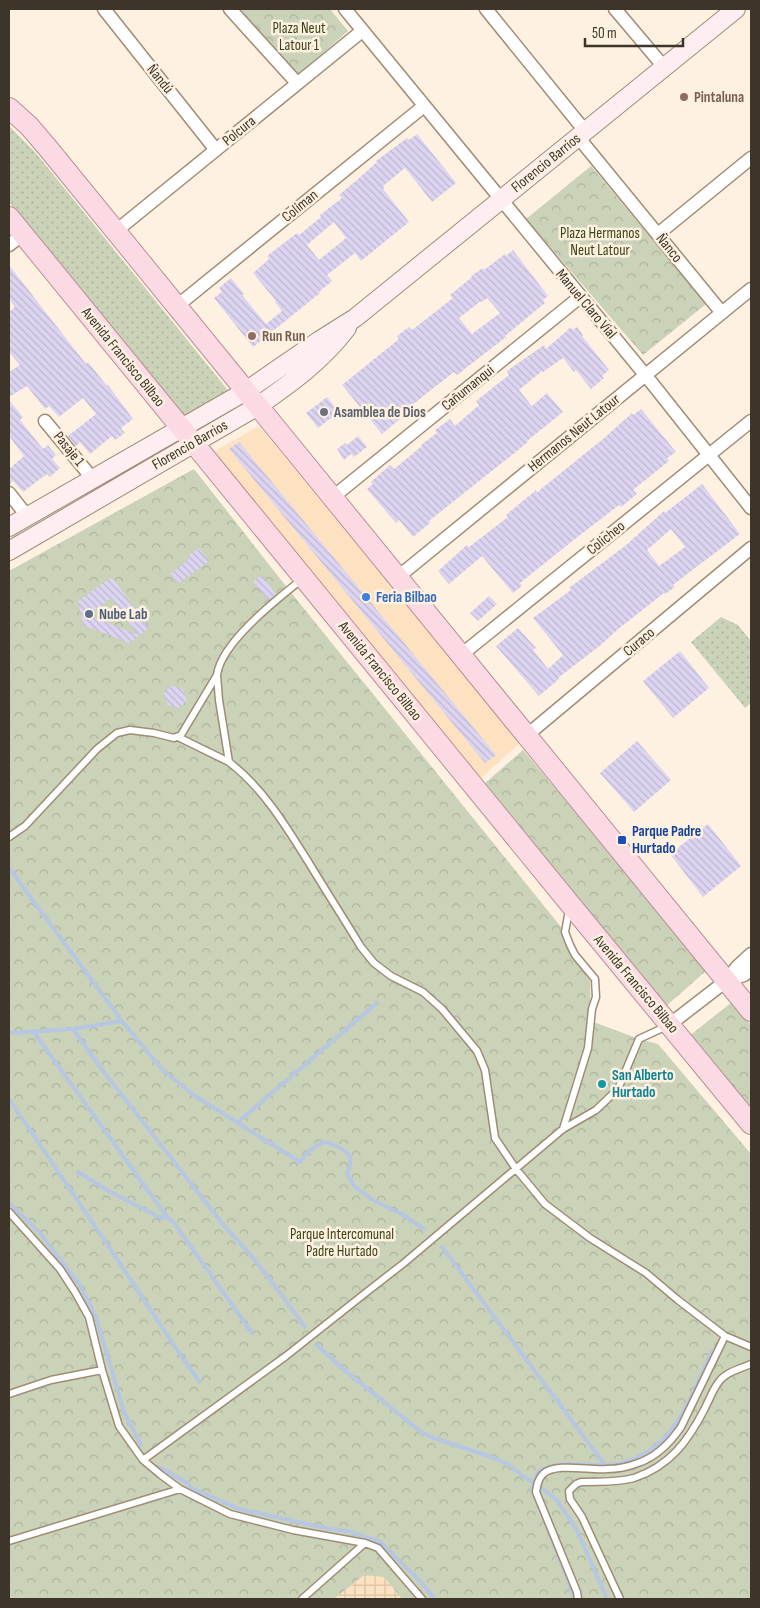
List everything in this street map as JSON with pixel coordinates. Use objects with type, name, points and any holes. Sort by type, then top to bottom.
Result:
[{"type":"main road","name":"Florencio Barrios","points":[[9,551],[187,436],[252,398],[355,318],[736,9]]},
{"type":"main road","points":[[9,108],[42,142],[116,231],[751,1011]]},
{"type":"main road","name":"Avenida Francisco Bilbao","points":[[9,217],[16,239],[187,436],[751,1124]]},
{"type":"main road","name":"Florencio Barrios","points":[[9,527],[92,478],[187,436]]},
{"type":"street","name":"Ñandú","points":[[104,9],[216,150]]},
{"type":"street","points":[[230,9],[297,83]]},
{"type":"street","name":"Manuel Claro Vial","points":[[345,9],[751,508]]},
{"type":"street","name":"Ñanco","points":[[486,9],[658,234],[722,313]]},
{"type":"street","points":[[615,9],[664,67]]},
{"type":"street","name":"Polcura","points":[[116,231],[362,30]]},
{"type":"street","name":"Coliman","points":[[177,306],[424,106]]},
{"type":"street","points":[[658,234],[751,158]]},
{"type":"street","name":"Hermanos Neut Latour","points":[[398,577],[751,289]]},
{"type":"street","name":"Cañumanqui","points":[[333,497],[580,297]]},
{"type":"street","name":"Pasaje 1","points":[[45,421],[92,478]]},
{"type":"street","name":"Colicheo","points":[[461,655],[751,421]]},
{"type":"street","points":[[9,493],[27,516]]},
{"type":"street","name":"Curaco","points":[[526,736],[751,548]]},
{"type":"street","points":[[669,1025],[726,981],[737,966],[751,954]]},
{"type":"street","points":[[726,981],[744,975],[751,969]]},
{"type":"lane","points":[[229,762],[219,700],[218,668],[239,636],[266,609],[304,577]]},
{"type":"lane","points":[[178,737],[217,675]]},
{"type":"lane","points":[[9,837],[25,826],[97,749],[117,733],[130,730],[178,737],[229,762],[258,789],[289,831],[361,948],[391,976],[422,992],[442,1009],[477,1051],[485,1070],[496,1138],[516,1169],[545,1204],[590,1238],[646,1273],[725,1336],[751,1347]]},
{"type":"lane","points":[[563,1130],[588,1048],[592,1009],[596,997],[595,979],[576,955],[565,932],[570,904]]},
{"type":"lane","points":[[143,1460],[286,1356],[404,1262],[563,1130],[596,1110],[618,1089],[639,1039],[669,1025]]},
{"type":"lane","points":[[9,1212],[60,1269],[89,1317],[102,1370],[119,1426],[143,1460],[180,1489],[230,1514],[293,1530],[365,1543],[378,1548],[422,1599]]},
{"type":"lane","points":[[578,1599],[577,1592],[536,1492],[538,1480],[544,1473],[553,1469],[608,1470],[623,1467],[639,1463],[661,1450],[672,1441],[681,1427],[725,1336]]},
{"type":"lane","points":[[620,1599],[582,1517],[570,1499],[569,1492],[576,1484],[581,1482],[618,1481],[635,1478],[667,1460],[677,1452],[695,1427],[718,1382],[726,1375],[751,1364]]},
{"type":"lane","points":[[9,1394],[51,1380],[102,1370]]},
{"type":"lane","points":[[9,1541],[180,1489]]},
{"type":"lane","points":[[302,1599],[365,1543]]},
{"type":"shaded area","name":"Feria Bilbao","points":[[259,426],[520,743],[479,780],[213,452]]},
{"type":"shaded area","points":[[364,1575],[384,1577],[402,1599],[334,1599]]},
{"type":"green space","name":"Plaza Neut Latour 1","points":[[235,9],[330,9],[348,31],[297,76]]},
{"type":"green space","points":[[9,126],[35,152],[231,394],[187,419],[36,237],[9,202]]},
{"type":"green space","name":"Plaza Hermanos Neut Latour","points":[[591,166],[706,304],[643,355],[526,219]]},
{"type":"green space","name":"Parque Intercomunal Padre Hurtado","points":[[194,469],[289,590],[561,927],[564,938],[590,981],[591,1021],[658,1044],[751,1154],[751,1599],[402,1599],[384,1577],[364,1575],[334,1599],[9,1599],[9,571]]},
{"type":"green space","points":[[721,617],[738,625],[751,641],[751,703],[745,708],[691,642]]},
{"type":"green space","points":[[523,750],[707,970],[665,1007],[484,784]]},
{"type":"green space","points":[[732,1002],[751,1025],[751,1113],[688,1037]]},
{"type":"building","points":[[417,134],[456,183],[432,202],[405,168],[383,186],[383,189],[409,222],[361,261],[355,253],[327,275],[332,281],[320,293],[253,347],[214,298],[222,292],[219,288],[231,278],[244,294],[242,295],[266,324],[282,311],[253,273],[269,259],[267,256],[297,233],[299,235],[342,198],[339,195],[376,161],[407,138],[409,140]],"holes":[[[334,222],[346,238],[319,260],[307,245]]]},
{"type":"building","points":[[513,250],[548,296],[543,300],[545,303],[506,337],[457,375],[454,372],[427,393],[410,407],[412,409],[382,434],[342,385],[399,339],[397,336],[409,327],[412,330],[453,298],[450,295],[471,276],[483,268],[484,270],[505,254],[506,256]],"holes":[[[487,298],[500,313],[472,334],[459,318]]]},
{"type":"building","points":[[9,265],[86,364],[88,362],[108,385],[133,419],[121,428],[125,433],[115,440],[112,436],[90,454],[80,442],[76,446],[68,436],[96,414],[83,398],[59,417],[49,406],[45,409],[27,386],[9,397],[9,372],[20,365],[9,352],[9,312],[15,307],[9,299]]},
{"type":"building","points":[[571,327],[573,330],[577,327],[609,370],[602,376],[604,378],[591,389],[576,370],[574,372],[563,358],[542,371],[519,390],[532,406],[547,393],[563,412],[429,521],[430,523],[413,537],[399,520],[396,523],[367,489],[373,484],[371,482],[390,465],[394,469],[437,433],[435,430],[450,419],[455,426],[479,405],[476,401],[509,375],[507,371],[544,345],[546,349]]},
{"type":"building","name":"Asamblea de Dios","points":[[327,397],[339,412],[318,428],[306,413]]},
{"type":"building","points":[[9,400],[23,417],[20,420],[43,449],[48,445],[56,455],[52,459],[60,468],[50,477],[47,474],[23,492],[13,481],[9,485],[9,469],[24,456],[9,436]]},
{"type":"building","points":[[641,409],[676,452],[667,458],[669,461],[633,490],[637,494],[621,507],[619,505],[575,539],[520,583],[522,586],[513,593],[482,556],[449,584],[438,571],[467,545],[469,547],[508,517],[506,515],[536,490],[537,493],[632,413],[633,415]]},
{"type":"building","points":[[358,436],[367,447],[354,457],[351,454],[344,460],[337,449],[345,443],[347,445]]},
{"type":"building","points":[[239,442],[496,755],[485,763],[229,449]]},
{"type":"building","points":[[702,484],[740,534],[673,585],[675,587],[664,593],[617,630],[539,696],[496,646],[518,628],[536,648],[533,650],[548,669],[563,655],[533,618],[625,546],[664,511],[665,513]],"holes":[[[671,529],[685,547],[659,566],[647,550]]]},
{"type":"building","points":[[199,548],[209,561],[178,584],[170,574],[189,559],[187,557]]},
{"type":"building","points":[[261,575],[276,594],[268,600],[253,582]]},
{"type":"building","name":"Nube Lab","points":[[112,577],[149,628],[129,643],[83,625],[78,601]],"holes":[[[111,598],[138,635],[88,615]]]},
{"type":"building","points":[[489,596],[497,604],[478,621],[470,613]]},
{"type":"building","points":[[680,651],[709,688],[673,718],[643,681]]},
{"type":"building","points":[[171,686],[183,689],[187,701],[178,708],[168,705],[164,693]]},
{"type":"building","points":[[637,741],[671,780],[634,812],[600,773]]},
{"type":"building","points":[[708,824],[741,866],[703,897],[670,854]]},
{"type":"waterway","points":[[9,868],[122,1021],[164,1071],[195,1096],[300,1162],[310,1150],[324,1142],[342,1149],[350,1156],[350,1166],[347,1173],[354,1186],[374,1201],[402,1214],[424,1229]]},
{"type":"waterway","points":[[237,1123],[377,1003]]},
{"type":"waterway","points":[[9,1033],[73,1029],[122,1021]]},
{"type":"waterway","points":[[73,1029],[100,1067],[225,1227],[247,1250],[305,1327]]},
{"type":"waterway","points":[[33,1031],[167,1217]]},
{"type":"waterway","points":[[9,1099],[200,1382]]},
{"type":"waterway","points":[[78,1172],[107,1190],[161,1218],[167,1217],[174,1223],[252,1333]]},
{"type":"waterway","points":[[9,1203],[40,1233],[79,1284],[96,1317],[124,1412],[141,1445]]},
{"type":"waterway","points":[[442,1247],[605,1465]]},
{"type":"waterway","points":[[317,1345],[343,1369],[420,1431],[428,1436],[494,1458],[509,1465],[534,1483]]},
{"type":"waterway","points":[[574,1599],[532,1488],[538,1472],[563,1464],[618,1464],[641,1456],[656,1446],[679,1419],[712,1351]]},
{"type":"waterway","points":[[161,1468],[187,1483],[191,1488],[239,1509],[347,1531],[379,1541],[418,1579],[435,1599]]},
{"type":"waterway","points":[[541,1488],[556,1499],[577,1530],[607,1599]]},
{"type":"place","name":"Pintaluna","points":[[684,97]]},
{"type":"place","name":"Run Run","points":[[252,336]]},
{"type":"place","name":"Asamblea de Dios","points":[[324,412]]},
{"type":"place","name":"Feria Bilbao","points":[[366,597]]},
{"type":"place","name":"Nube Lab","points":[[89,614]]},
{"type":"place","name":"Parque Padre Hurtado","points":[[622,840]]},
{"type":"place","name":"San Alberto Hurtado","points":[[602,1084]]}]
